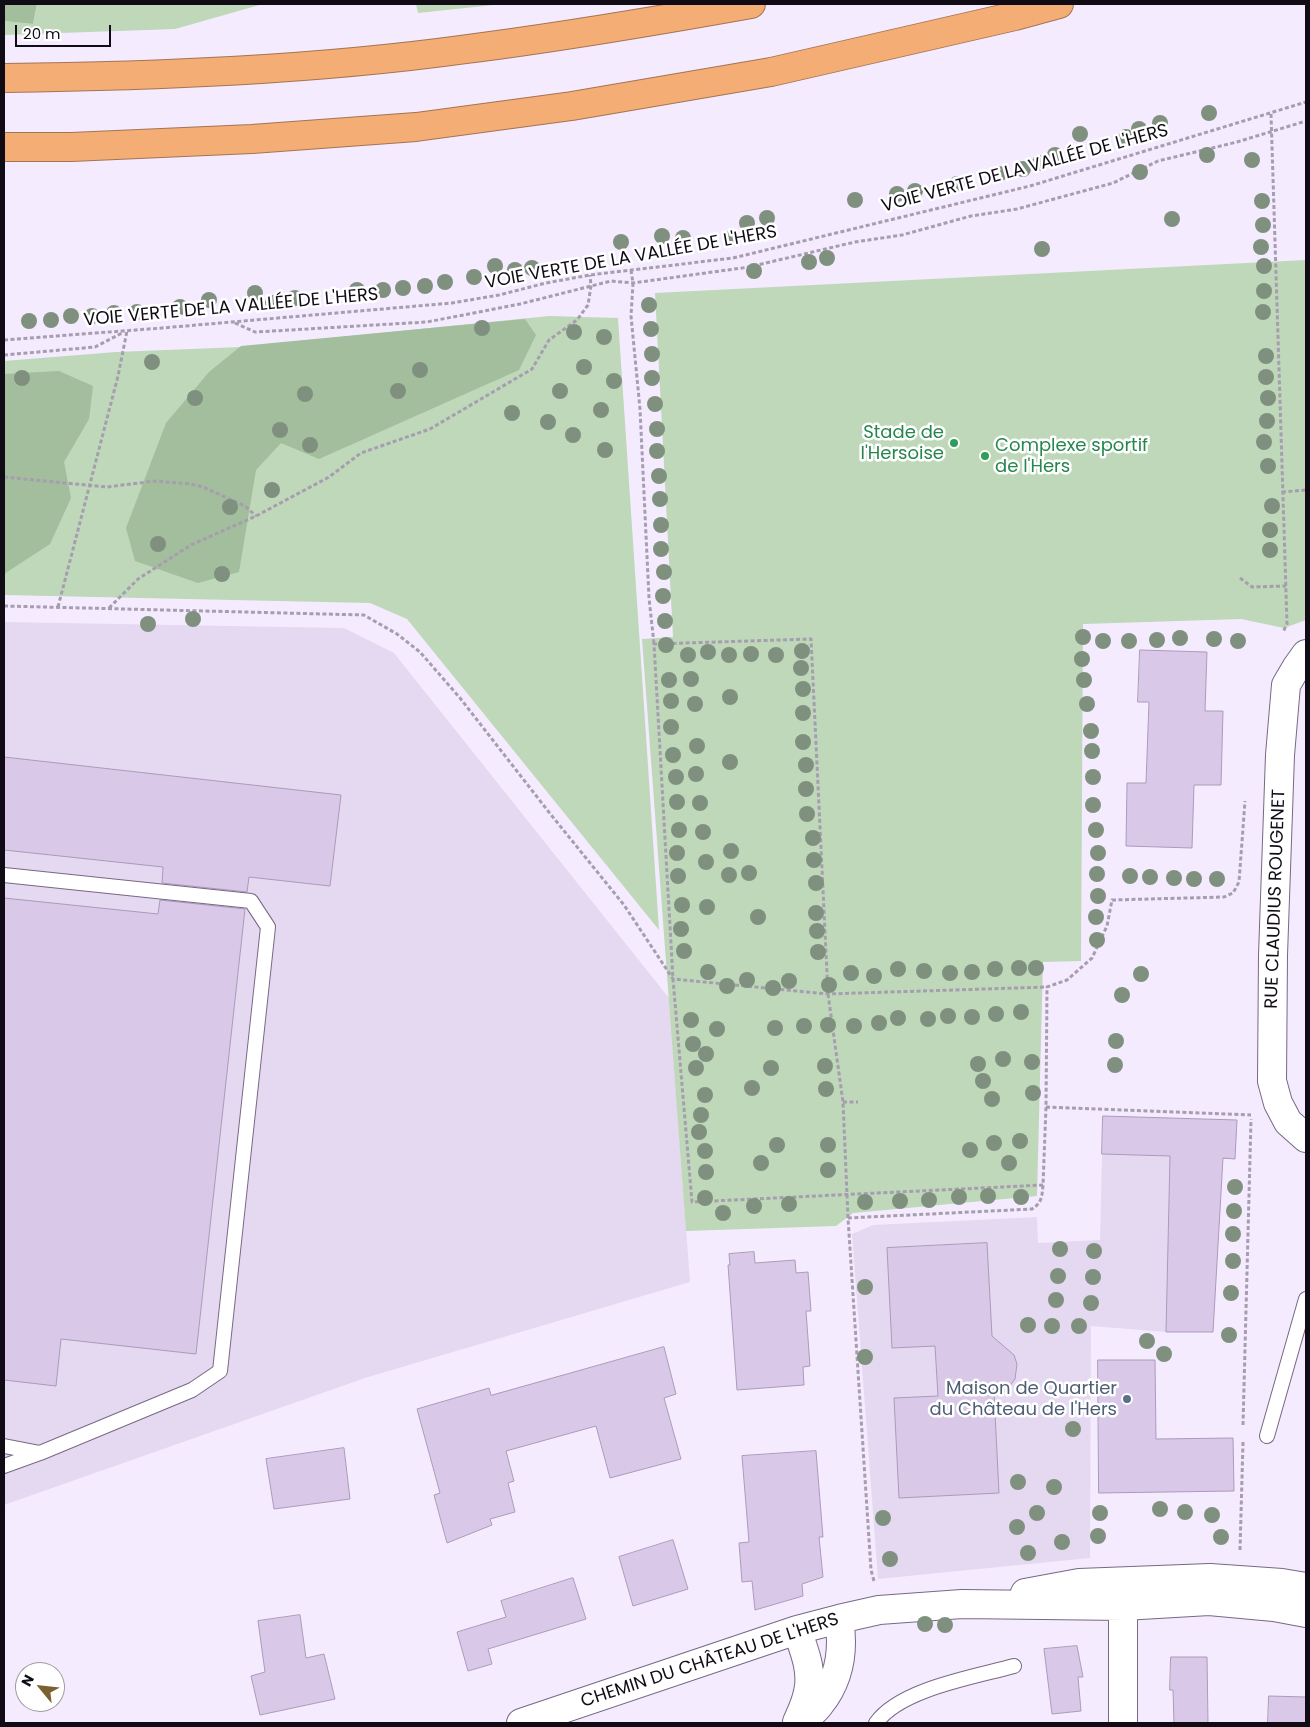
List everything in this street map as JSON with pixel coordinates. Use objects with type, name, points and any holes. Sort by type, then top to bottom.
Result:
[{"type":"highway","points":[[4,78],[130,76],[341,62],[466,50],[627,26],[750,4]]},
{"type":"highway","points":[[4,152],[252,139],[416,127],[572,106],[771,72],[1015,16],[1059,4]]},
{"type":"highway","points":[[4,147],[72,147]]},
{"type":"street","name":"RUE CLAUDIUS ROUGENET","points":[[1306,654],[1286,685],[1280,755],[1273,955],[1272,1081],[1278,1103],[1288,1122],[1306,1138]]},
{"type":"street","name":"CHEMIN DU CHÂTEAU DE L'HERS","points":[[521,1723],[798,1630],[879,1610],[1124,1594],[1210,1578],[1282,1583],[1306,1587]]},
{"type":"street","name":"CHEMIN DU CHÂTEAU DE L'HERS","points":[[1124,1594],[1274,1607],[1306,1613]]},
{"type":"street","points":[[1123,1723],[1124,1594]]},
{"type":"street","points":[[800,1723],[820,1704],[836,1678],[842,1635],[839,1619]]},
{"type":"street","points":[[796,1723],[808,1693],[810,1679],[798,1630]]},
{"type":"lane","points":[[4,875],[251,901],[268,927],[220,1371],[192,1390],[4,1466]]},
{"type":"lane","points":[[1267,1436],[1306,1299]]},
{"type":"lane","points":[[4,1446],[40,1453]]},
{"type":"lane","points":[[876,1723],[880,1717],[897,1703],[923,1691],[1014,1666]]},
{"type":"path","name":"VOIE VERTE DE LA VALLÉE DE L'HERS","points":[[4,340],[452,303],[499,295],[590,275],[733,258],[1030,186],[1306,102]]},
{"type":"path","points":[[1271,114],[1287,624],[1279,639]]},
{"type":"path","points":[[234,322],[255,332],[427,322],[520,304],[611,281],[633,283],[749,267],[856,242],[902,235],[971,216],[1017,209],[1113,182],[1158,161],[1237,142],[1306,121]]},
{"type":"path","points":[[631,270],[633,283],[631,316],[640,409],[649,598],[654,644],[673,979],[692,1202],[1043,1185]]},
{"type":"path","points":[[108,608],[138,579],[191,545],[256,516],[329,477],[361,453],[430,429],[532,369],[549,340],[577,320],[588,305],[591,286],[590,275]]},
{"type":"path","points":[[4,355],[95,347],[126,331]]},
{"type":"path","points":[[58,607],[118,376],[126,331]]},
{"type":"path","points":[[4,477],[107,486],[155,481],[191,484],[203,487],[245,506],[256,516]]},
{"type":"path","points":[[1282,492],[1306,490]]},
{"type":"path","points":[[1240,578],[1252,587],[1286,586]]},
{"type":"path","points":[[4,606],[364,615],[397,634],[420,652],[460,698],[624,905],[673,979]]},
{"type":"path","points":[[654,644],[811,640],[828,994],[843,1102],[846,1194],[871,1570],[875,1585]]},
{"type":"path","points":[[673,979],[828,994],[1047,987],[1067,980],[1092,958],[1107,926],[1112,900],[1224,897],[1233,893],[1239,882],[1246,794]]},
{"type":"path","points":[[848,1218],[1032,1209],[1038,1205],[1042,1197],[1043,1185],[1047,987]]},
{"type":"path","points":[[843,1102],[858,1102]]},
{"type":"path","points":[[1243,1430],[1251,1106]]},
{"type":"path","points":[[1046,1107],[1251,1115]]},
{"type":"path","points":[[1240,1559],[1243,1440]]},
{"type":"shaded area","points":[[4,622],[344,628],[394,653],[669,998],[690,1282],[365,1378],[4,1505]]},
{"type":"shaded area","points":[[1103,1116],[1237,1120],[1235,1159],[1222,1159],[1213,1332],[1166,1332],[1091,1326],[1090,1558],[878,1579],[852,1234],[873,1225],[1037,1217],[1038,1243],[1100,1240]]},
{"type":"green space","points":[[4,4],[37,4],[33,24],[4,21]]},
{"type":"green space","points":[[37,4],[263,4],[175,29],[4,35],[4,21],[33,24]]},
{"type":"green space","points":[[416,4],[503,4],[418,13]]},
{"type":"green space","name":"Complexe sportif de l'Hers","points":[[1306,260],[1306,620],[1284,628],[1241,619],[1083,624],[1081,961],[1043,962],[1037,1196],[853,1213],[836,1226],[686,1231],[642,639],[673,637],[655,293]]},
{"type":"green space","points":[[549,316],[618,318],[659,930],[407,619],[370,603],[4,595],[4,361],[116,352],[241,347]]},
{"type":"green space","points":[[525,319],[536,335],[519,370],[319,459],[281,443],[256,470],[239,572],[198,583],[135,561],[126,528],[166,423],[209,372],[241,346]]},
{"type":"green space","points":[[59,371],[93,386],[89,419],[64,462],[71,498],[50,544],[4,574],[4,374]]},
{"type":"building","points":[[1140,650],[1207,652],[1205,711],[1223,711],[1221,785],[1194,785],[1192,848],[1126,846],[1127,783],[1146,783],[1149,702],[1138,702]]},
{"type":"building","points":[[4,757],[341,795],[330,886],[249,877],[247,892],[162,883],[163,867],[4,850]]},
{"type":"building","points":[[4,898],[158,914],[160,900],[245,909],[196,1354],[61,1339],[56,1386],[4,1380]]},
{"type":"building","points":[[1103,1116],[1237,1120],[1235,1159],[1223,1158],[1213,1332],[1166,1332],[1170,1156],[1102,1154]]},
{"type":"building","points":[[987,1243],[992,1336],[1014,1355],[1017,1364],[1015,1379],[1006,1391],[994,1393],[999,1493],[899,1498],[894,1398],[938,1396],[935,1346],[892,1348],[887,1248]]},
{"type":"building","points":[[754,1252],[755,1263],[795,1260],[796,1273],[808,1272],[811,1311],[806,1311],[810,1366],[803,1367],[804,1385],[737,1390],[728,1265],[730,1265],[729,1254]]},
{"type":"building","points":[[664,1347],[676,1394],[664,1398],[681,1459],[610,1478],[596,1426],[506,1451],[514,1481],[508,1483],[515,1512],[490,1519],[492,1525],[447,1543],[434,1495],[440,1493],[417,1409],[489,1388],[491,1395]]},
{"type":"building","name":"Maison de Quartier du Château de l'Hers","points":[[1098,1360],[1155,1360],[1156,1439],[1233,1438],[1234,1491],[1099,1493]]},
{"type":"building","points":[[344,1448],[350,1499],[274,1509],[266,1459]]},
{"type":"building","points":[[816,1451],[823,1537],[819,1537],[823,1577],[802,1584],[803,1596],[755,1610],[752,1581],[742,1582],[739,1543],[749,1542],[742,1456]]},
{"type":"building","points":[[673,1540],[688,1589],[633,1606],[619,1557]]},
{"type":"building","points":[[573,1578],[586,1619],[488,1649],[492,1664],[468,1671],[457,1632],[506,1617],[501,1601]]},
{"type":"building","points":[[300,1615],[306,1658],[324,1654],[335,1699],[260,1715],[251,1676],[265,1672],[258,1621]]},
{"type":"building","points":[[1077,1646],[1083,1677],[1078,1677],[1081,1711],[1052,1714],[1044,1649]]},
{"type":"building","points":[[1171,1657],[1207,1657],[1208,1723],[1174,1723],[1173,1690],[1170,1690]]},
{"type":"building","points":[[1269,1696],[1306,1697],[1306,1723],[1268,1723]]},
{"type":"place","name":"Stade de l'Hersoise","points":[[954,443]]},
{"type":"place","name":"Complexe sportif de l'Hers","points":[[985,456]]},
{"type":"place","name":"Maison de Quartier du Château de l'Hers","points":[[1127,1399]]}]
